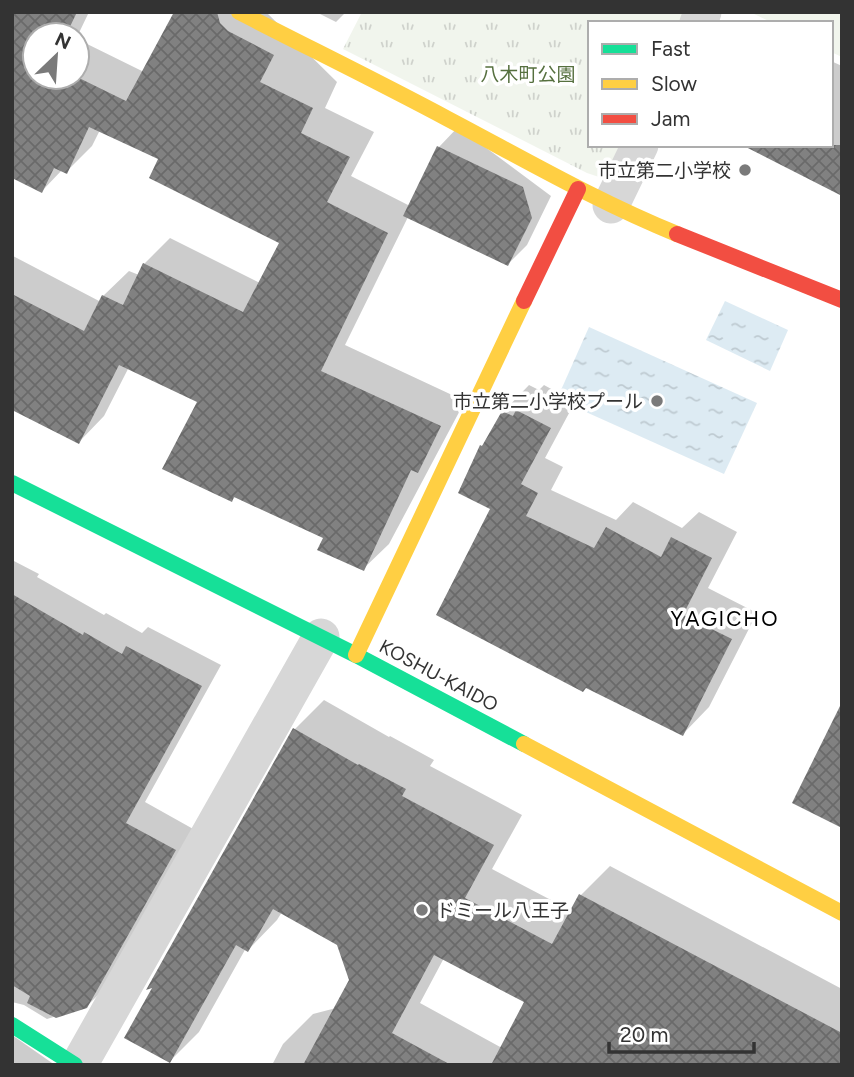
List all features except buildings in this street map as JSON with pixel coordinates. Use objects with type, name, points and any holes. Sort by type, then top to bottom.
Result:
[{"type":"main road","points":[[239,12],[637,218],[842,300]]},
{"type":"main road","points":[[356,654],[578,189]]},
{"type":"main road","name":"KOSHU-KAIDO","points":[[12,483],[356,654],[842,913]]},
{"type":"main road","points":[[12,1025],[77,1065]]},
{"type":"street","points":[[611,205],[639,147]]},
{"type":"street","points":[[77,1065],[321,637]]},
{"type":"green space","name":"八木町公園","points":[[362,12],[703,12],[699,21],[588,21],[588,147],[639,147],[620,187],[587,173],[343,49]]},
{"type":"green space","points":[[842,12],[842,57],[833,53],[833,21],[769,21],[752,13]]},
{"type":"water","points":[[725,301],[788,330],[770,371],[706,340]]},
{"type":"water","name":"市立第二小学校プール","points":[[589,327],[757,403],[724,474],[557,399]]},
{"type":"traffic: fast","points":[[12,483],[356,655],[524,744]]},
{"type":"traffic: fast","points":[[12,1025],[75,1065]]},
{"type":"traffic: slow","points":[[239,12],[590,194],[677,234]]},
{"type":"traffic: slow","points":[[356,655],[524,301]]},
{"type":"traffic: slow","points":[[524,744],[842,913]]},
{"type":"traffic: jam","points":[[524,301],[578,189]]},
{"type":"traffic: jam","points":[[677,234],[842,300]]},
{"type":"place","name":"市立第二小学校","points":[[745,170]]},
{"type":"place","name":"市立第二小学校プール","points":[[657,401]]},
{"type":"place","name":"ドミール八王子","points":[[422,910]]},
{"type":"district","name":"YAGICHO","points":[[725,619]]}]
